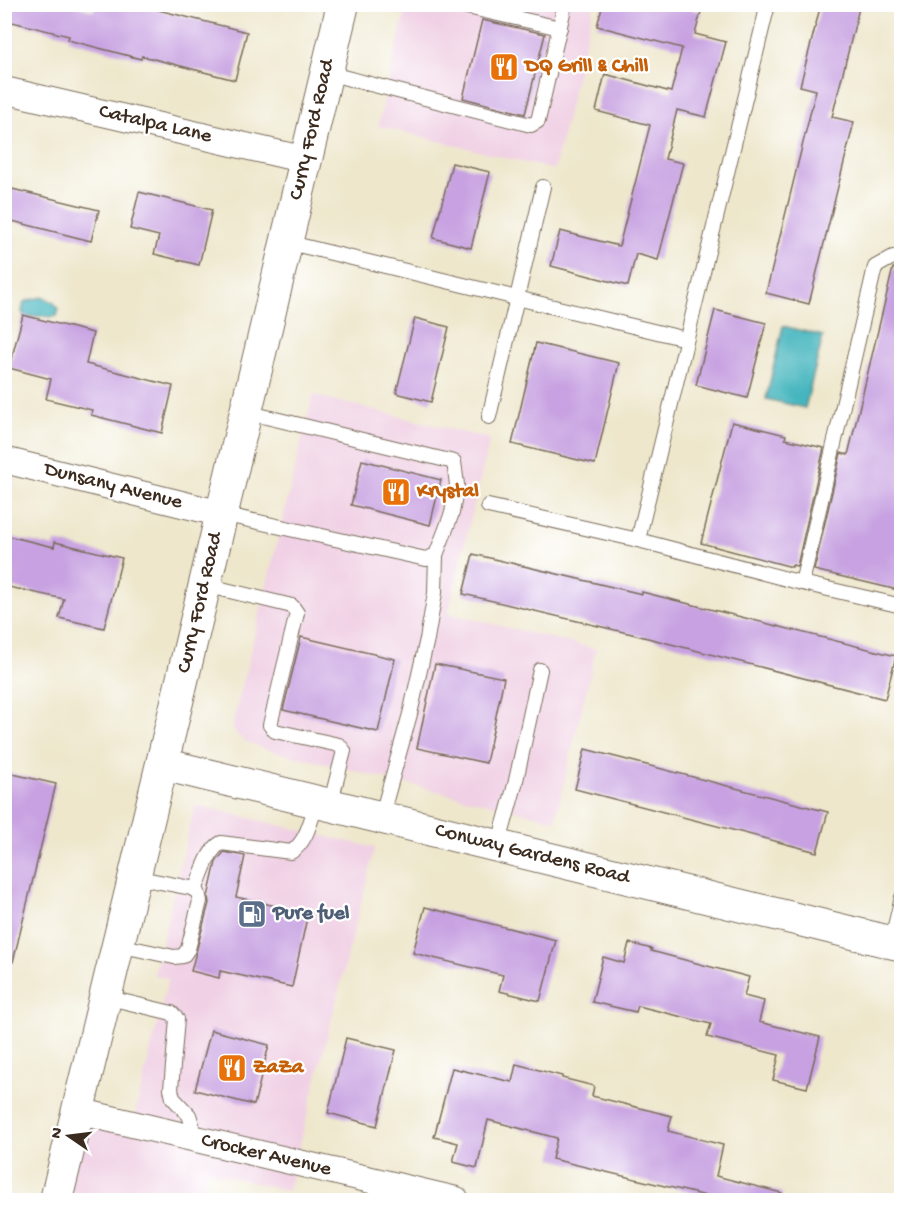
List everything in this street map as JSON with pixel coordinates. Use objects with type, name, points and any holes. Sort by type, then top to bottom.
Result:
[{"type":"street","name":"Curry Ford Road","points":[[56,1200],[343,4]]},
{"type":"street","name":"Catalpa Lane","points":[[4,90],[306,160]]},
{"type":"street","name":"Dunsany Avenue","points":[[4,460],[222,514]]},
{"type":"street","name":"Conway Gardens Road","points":[[162,764],[896,944]]},
{"type":"street","name":"Crocker Avenue","points":[[77,1111],[456,1200]]},
{"type":"lane","points":[[454,4],[560,28]]},
{"type":"lane","points":[[327,73],[535,124],[538,122],[565,4]]},
{"type":"lane","points":[[638,540],[768,4]]},
{"type":"lane","points":[[489,417],[543,187]]},
{"type":"lane","points":[[286,242],[686,339]]},
{"type":"lane","points":[[802,583],[875,267],[893,257],[902,259]]},
{"type":"lane","points":[[246,412],[454,462],[457,485],[452,513],[436,555],[435,593],[428,639],[381,818]]},
{"type":"lane","points":[[488,506],[638,540],[802,583],[902,606]]},
{"type":"lane","points":[[222,514],[426,559],[436,555]]},
{"type":"lane","points":[[195,890],[210,855],[216,846],[222,843],[291,852],[295,849],[323,803],[344,751],[339,745],[275,731],[270,725],[297,613],[292,606],[205,585]]},
{"type":"lane","points":[[498,846],[515,785],[540,670]]},
{"type":"lane","points":[[118,945],[174,957],[183,956],[188,949],[200,901],[198,892],[191,888],[134,876]]},
{"type":"lane","points":[[896,944],[902,897]]},
{"type":"lane","points":[[105,997],[172,1013],[177,1019],[171,1089],[173,1098],[189,1115],[192,1124],[189,1138]]},
{"type":"shaded area","points":[[407,5],[594,5],[554,170],[378,126]]},
{"type":"shaded area","points":[[313,395],[490,439],[448,613],[596,649],[555,820],[269,750],[247,742],[238,736],[232,727]]},
{"type":"shaded area","points":[[195,805],[375,848],[288,1191],[207,1171],[199,1200],[58,1200],[80,1110],[133,1122],[168,979],[154,975]]},
{"type":"water","points":[[43,297],[53,302],[59,309],[57,316],[24,316],[22,311],[24,302]]},
{"type":"water","points":[[783,326],[823,336],[805,408],[766,399]]},
{"type":"building","points":[[4,4],[69,4],[94,11],[95,4],[155,4],[154,9],[247,32],[235,80],[142,56],[141,59],[68,40],[69,36],[4,20]]},
{"type":"building","points":[[603,4],[673,4],[701,12],[695,34],[726,42],[706,117],[677,110],[665,159],[683,163],[658,260],[636,254],[628,286],[551,266],[560,231],[619,246],[650,125],[596,111],[605,74],[671,92],[682,48],[597,26]]},
{"type":"building","points":[[821,4],[860,4],[832,117],[854,122],[809,304],[766,293],[816,90],[800,86]]},
{"type":"building","name":"DQ Grill & Chill","points":[[482,20],[545,34],[525,114],[463,98]]},
{"type":"building","points":[[452,163],[490,172],[471,248],[433,238]]},
{"type":"building","points":[[4,187],[99,210],[91,241],[4,219]]},
{"type":"building","points":[[139,192],[212,210],[199,265],[154,254],[159,236],[130,229]]},
{"type":"building","points":[[893,268],[902,269],[902,591],[814,570],[841,453],[848,455]]},
{"type":"building","points":[[715,310],[766,323],[747,398],[696,385]]},
{"type":"building","points":[[23,315],[93,333],[86,364],[173,386],[162,433],[91,415],[92,410],[46,399],[51,379],[9,368]]},
{"type":"building","points":[[415,318],[449,327],[431,402],[396,393]]},
{"type":"building","points":[[536,343],[619,363],[595,464],[512,444]]},
{"type":"building","points":[[732,422],[786,435],[785,439],[824,448],[797,566],[792,565],[792,567],[701,543]]},
{"type":"building","name":"Krystal","points":[[362,460],[441,480],[430,525],[351,505]]},
{"type":"building","points":[[4,535],[54,547],[55,542],[122,558],[104,628],[59,618],[64,599],[4,586]]},
{"type":"building","points":[[473,554],[642,594],[642,592],[896,656],[885,699],[632,634],[463,594]]},
{"type":"building","points":[[301,637],[395,659],[378,732],[283,710]]},
{"type":"building","points":[[435,664],[504,678],[486,763],[417,748]]},
{"type":"building","points":[[585,749],[828,812],[817,852],[575,789]]},
{"type":"building","points":[[9,773],[56,784],[13,962],[4,961],[4,792]]},
{"type":"building","points":[[224,852],[245,856],[236,897],[308,913],[292,987],[220,971],[219,978],[191,971],[209,903],[208,897],[216,862]]},
{"type":"building","points":[[425,907],[556,940],[540,1001],[499,991],[503,975],[413,953]]},
{"type":"building","points":[[629,943],[749,977],[744,996],[764,1001],[759,1022],[820,1037],[807,1088],[773,1080],[779,1055],[707,1037],[711,1024],[638,1006],[636,1012],[592,1002],[603,957],[624,963]]},
{"type":"building","name":"ZaZa","points":[[211,1030],[269,1045],[254,1105],[195,1090]]},
{"type":"building","points":[[346,1038],[396,1050],[377,1126],[328,1113]]},
{"type":"building","points":[[516,1064],[594,1086],[592,1096],[672,1116],[668,1131],[723,1145],[716,1176],[782,1193],[781,1200],[723,1200],[552,1159],[557,1138],[488,1120],[477,1168],[453,1162],[458,1143],[434,1137],[452,1068],[512,1082]]},
{"type":"place","name":"DQ Grill & Chill","points":[[504,67]]},
{"type":"place","name":"Krystal","points":[[396,492]]},
{"type":"place","name":"Pure fuel","points":[[252,914]]},
{"type":"place","name":"ZaZa","points":[[232,1068]]}]
